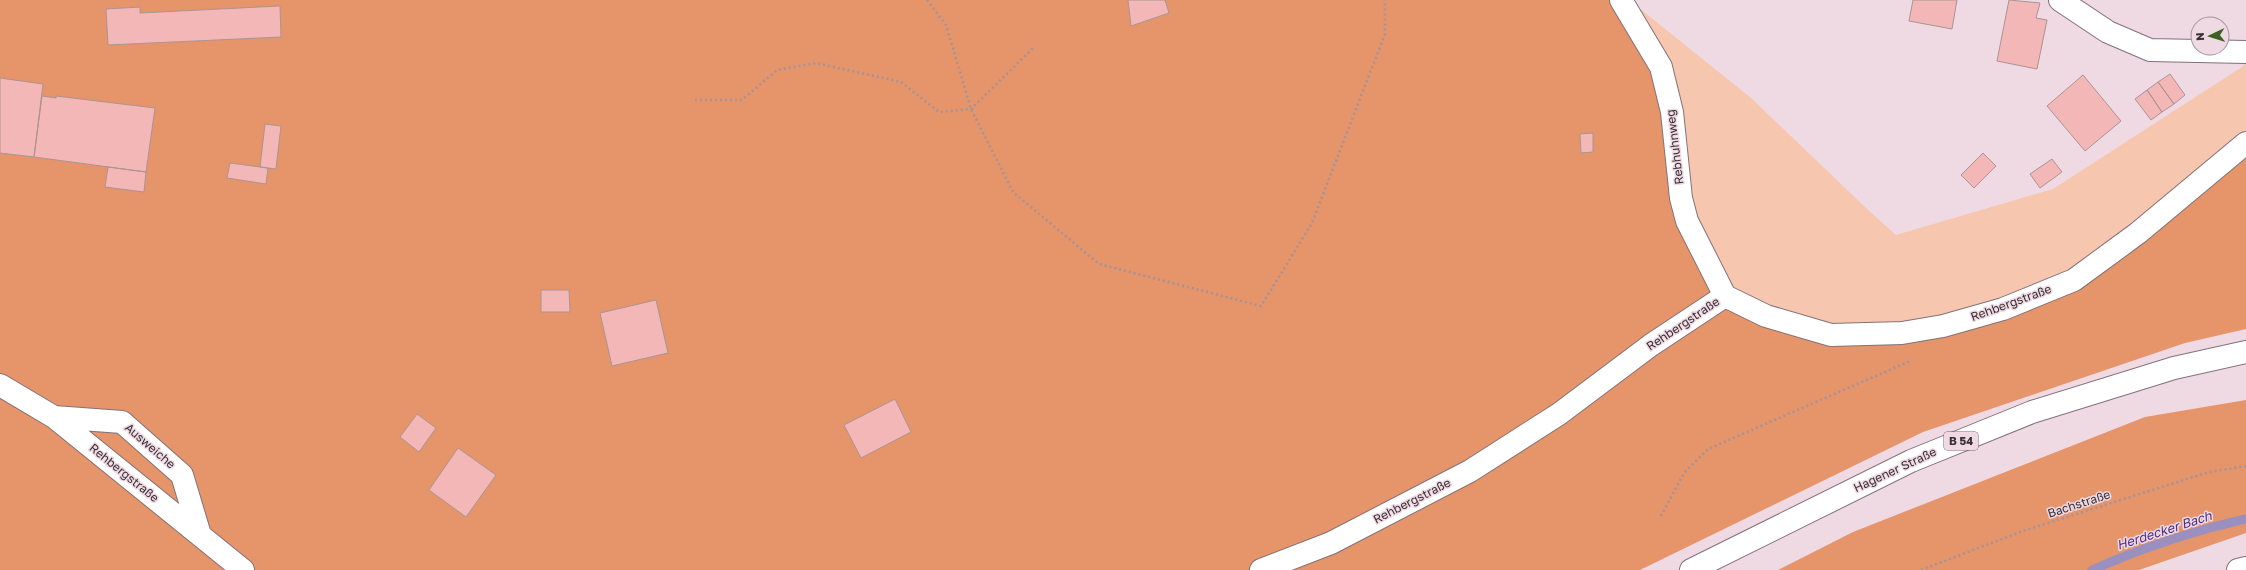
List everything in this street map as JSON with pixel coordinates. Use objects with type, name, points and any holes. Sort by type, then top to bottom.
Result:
[{"type":"street","name":"Rebhuhnweg","points":[[1621,0],[1661,67],[1672,112],[1681,198],[1687,221],[1725,296]]},
{"type":"street","points":[[2060,0],[2108,32],[2150,50],[2246,52]]},
{"type":"street","name":"Rehbergstraße","points":[[1261,570],[1331,543],[1470,471],[1559,414],[1650,345],[1725,296],[1766,316],[1831,335],[1902,332],[1944,326],[2004,309],[2074,280],[2138,233],[2246,143]]},
{"type":"street","name":"Hagener Straße","points":[[1691,570],[1911,461],[2018,418],[2174,368],[2246,352]]},
{"type":"street","name":"Rehbergstraße","points":[[0,385],[54,417],[243,570]]},
{"type":"street","name":"Ausweiche","points":[[54,417],[122,422],[182,475],[200,535]]},
{"type":"street","points":[[2238,570],[2246,568]]},
{"type":"path","points":[[927,0],[946,25],[971,109],[1013,192],[1099,264],[1261,306],[1312,223],[1385,34],[1384,0]]},
{"type":"path","points":[[695,100],[742,100],[777,70],[816,63],[901,82],[939,112],[971,109],[1033,48]]},
{"type":"path","points":[[1661,516],[1684,473],[1708,449],[1908,362],[1902,332]]},
{"type":"path","name":"Bachstraße","points":[[1921,570],[2045,524],[2210,472],[2246,466]]},
{"type":"shaded area","points":[[0,0],[1621,0],[1661,67],[1681,198],[1725,296],[1766,316],[1902,333],[2074,280],[2246,143],[2246,329],[2185,343],[1923,432],[1640,570],[0,570]]},
{"type":"shaded area","points":[[1629,0],[1751,98],[1896,235],[2053,189],[2246,63],[2246,143],[2138,233],[2003,309],[1831,335],[1725,296],[1687,221]]},
{"type":"shaded area","points":[[2246,400],[2246,533],[2139,570],[1778,570],[1853,532],[2145,417]]},
{"type":"building","points":[[1128,0],[1165,0],[1169,13],[1131,26]]},
{"type":"building","points":[[1913,0],[1957,0],[1952,29],[1909,21]]},
{"type":"building","points":[[2009,0],[2040,3],[2036,18],[2047,20],[2037,69],[1997,61]]},
{"type":"building","points":[[280,6],[281,37],[108,45],[106,9],[140,7],[140,13]]},
{"type":"building","points":[[2170,74],[2185,95],[2174,104],[2158,82]]},
{"type":"building","points":[[2083,75],[2121,121],[2085,151],[2047,106]]},
{"type":"building","points":[[0,78],[43,84],[34,157],[0,153]]},
{"type":"building","points":[[2158,82],[2174,104],[2162,112],[2147,90]]},
{"type":"building","points":[[2147,90],[2162,112],[2151,120],[2135,99]]},
{"type":"building","points":[[42,96],[56,98],[56,96],[155,108],[146,172],[34,157]]},
{"type":"building","points":[[265,124],[281,126],[276,169],[260,167]]},
{"type":"building","points":[[1593,133],[1593,152],[1581,153],[1580,134]]},
{"type":"building","points":[[1983,153],[1996,166],[1974,188],[1961,175]]},
{"type":"building","points":[[2052,159],[2062,172],[2040,188],[2030,174]]},
{"type":"building","points":[[230,163],[268,168],[266,184],[227,178]]},
{"type":"building","points":[[108,167],[146,172],[144,192],[105,187]]},
{"type":"building","points":[[541,290],[569,290],[570,312],[541,312]]},
{"type":"building","points":[[656,300],[668,353],[612,366],[600,313]]},
{"type":"building","points":[[895,399],[911,432],[861,458],[844,425]]},
{"type":"building","points":[[417,414],[436,428],[419,452],[400,437]]},
{"type":"building","points":[[458,448],[496,475],[466,517],[429,490]]},
{"type":"waterway","name":"Herdecker Bach","points":[[2092,570],[2130,554],[2168,541],[2246,519]]}]
